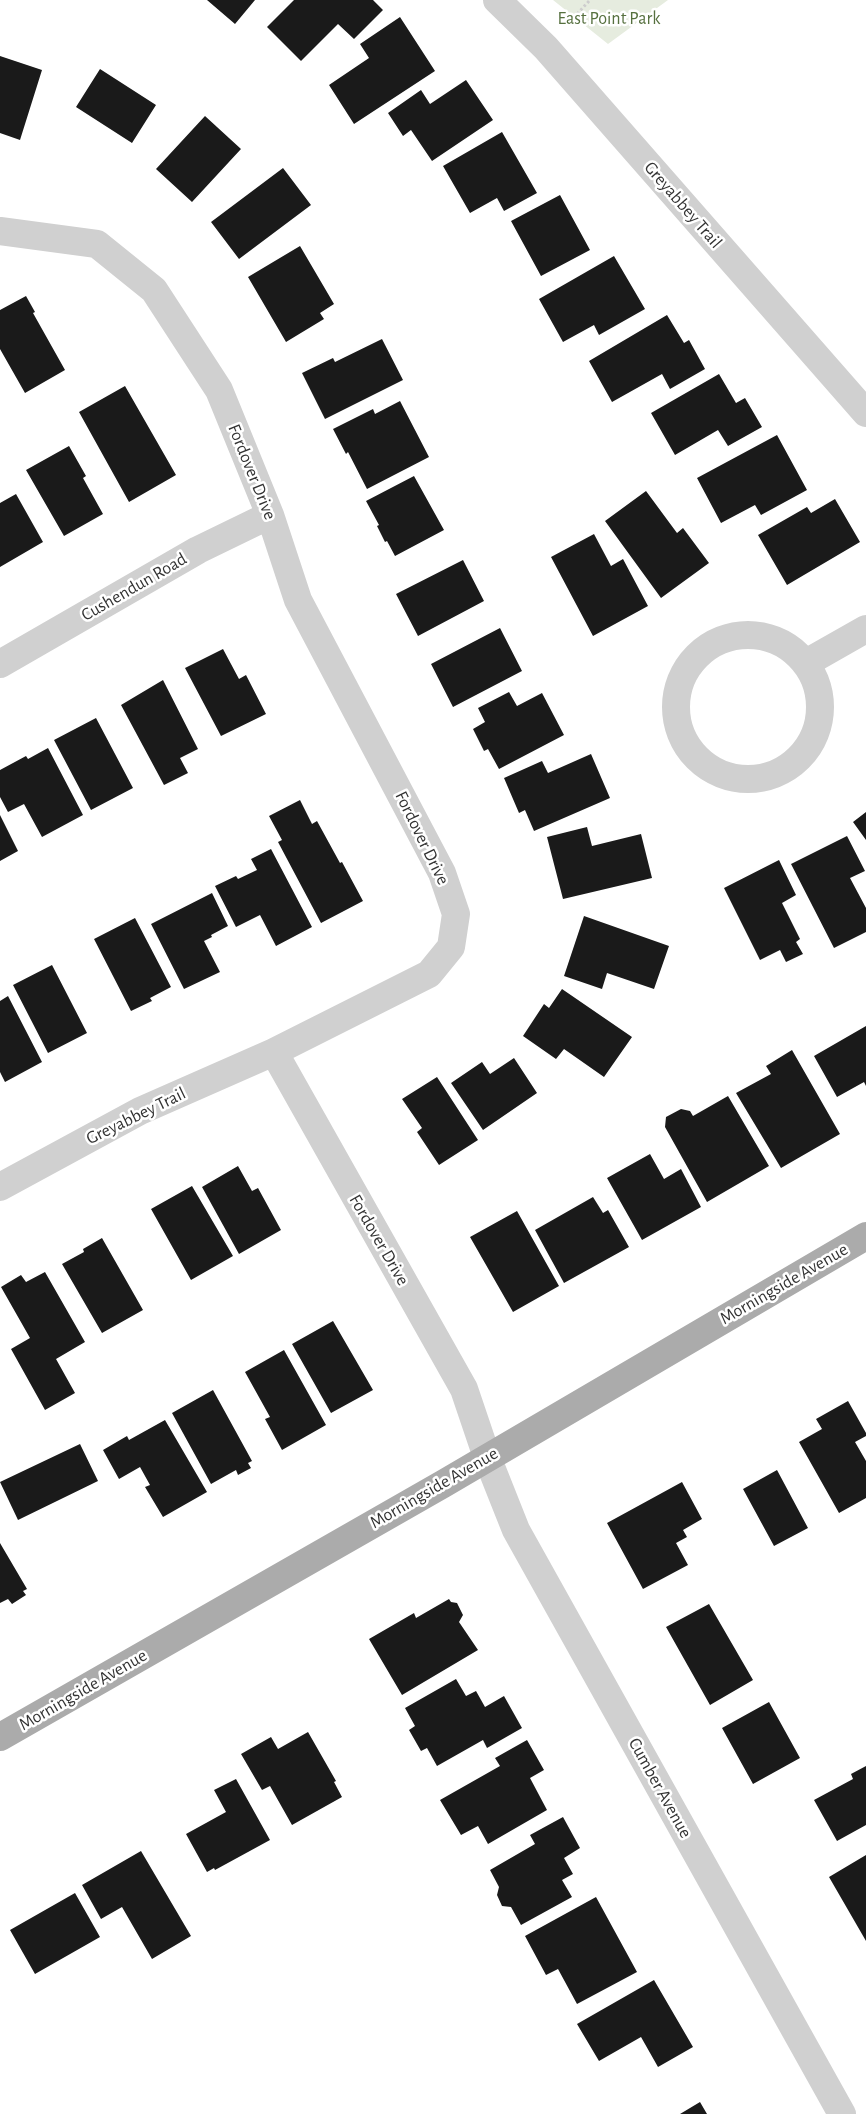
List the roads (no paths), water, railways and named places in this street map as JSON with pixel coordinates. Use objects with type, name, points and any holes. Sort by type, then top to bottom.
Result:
[{"type":"main road","name":"Morningside Avenue","points":[[0,1737],[487,1458],[866,1236]]},
{"type":"street","name":"Greyabbey Trail","points":[[497,0],[546,48],[866,413]]},
{"type":"street","name":"Fordover Drive","points":[[0,232],[97,244],[154,290],[219,390],[270,514],[298,600],[442,873],[456,914],[451,947],[430,974],[274,1052],[464,1390],[487,1458]]},
{"type":"street","name":"Cushendun Road","points":[[0,664],[198,550],[270,514]]},
{"type":"street","points":[[806,663],[866,629]]},
{"type":"street","points":[[758,634],[782,642],[806,663],[814,678],[820,700],[819,723],[810,744],[796,762],[777,773],[755,780],[732,778],[710,770],[693,755],[680,733],[675,708],[679,683],[691,661],[710,644],[733,635],[758,634]]},
{"type":"street","name":"Greyabbey Trail","points":[[0,1187],[140,1111],[274,1052]]},
{"type":"street","name":"Cumber Avenue","points":[[487,1458],[516,1530],[842,2114]]},
{"type":"park label","name":"East Point Park","points":[[609,19]]}]
